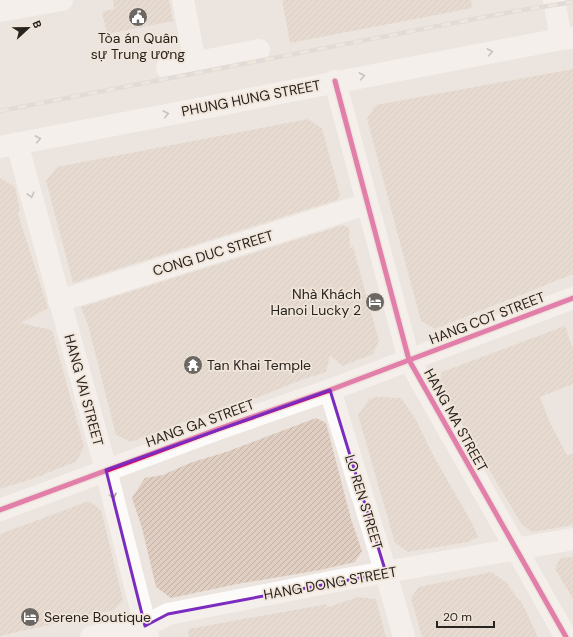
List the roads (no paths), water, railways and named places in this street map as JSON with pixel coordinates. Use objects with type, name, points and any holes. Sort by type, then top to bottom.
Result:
[{"type":"street","points":[[0,11],[62,0]]},
{"type":"street","points":[[183,0],[195,63]]},
{"type":"street","points":[[554,0],[567,38]]},
{"type":"street","name":"PHUNG HUNG STREET","points":[[8,145],[335,81],[567,38]]},
{"type":"street","points":[[167,68],[259,50]]},
{"type":"street","name":"HANG MA STREET","points":[[335,81],[409,360],[566,637]]},
{"type":"street","name":"HANG VAI STREET","points":[[8,145],[59,301],[106,470],[146,631]]},
{"type":"street","name":"CONG DUC STREET","points":[[59,301],[367,204]]},
{"type":"street","name":"HANG COT STREET","points":[[409,360],[573,298]]},
{"type":"street","name":"HANG GA STREET","points":[[0,510],[409,360]]},
{"type":"street","name":"LO REN STREET","points":[[330,390],[404,637]]},
{"type":"street","name":"HANG DONG STREET","points":[[91,637],[146,631],[168,614],[341,580],[573,539]]},
{"type":"railway","points":[[0,111],[516,11],[573,2]]},
{"type":"place","name":"Tòa án Quân sự Trung ương","points":[[138,17]]},
{"type":"place","name":"Nhà Khách Hanoi Lucky 2","points":[[375,302]]},
{"type":"place","name":"Tan Khai Temple","points":[[193,365]]},
{"type":"place","name":"Serene Boutique","points":[[30,617]]}]
